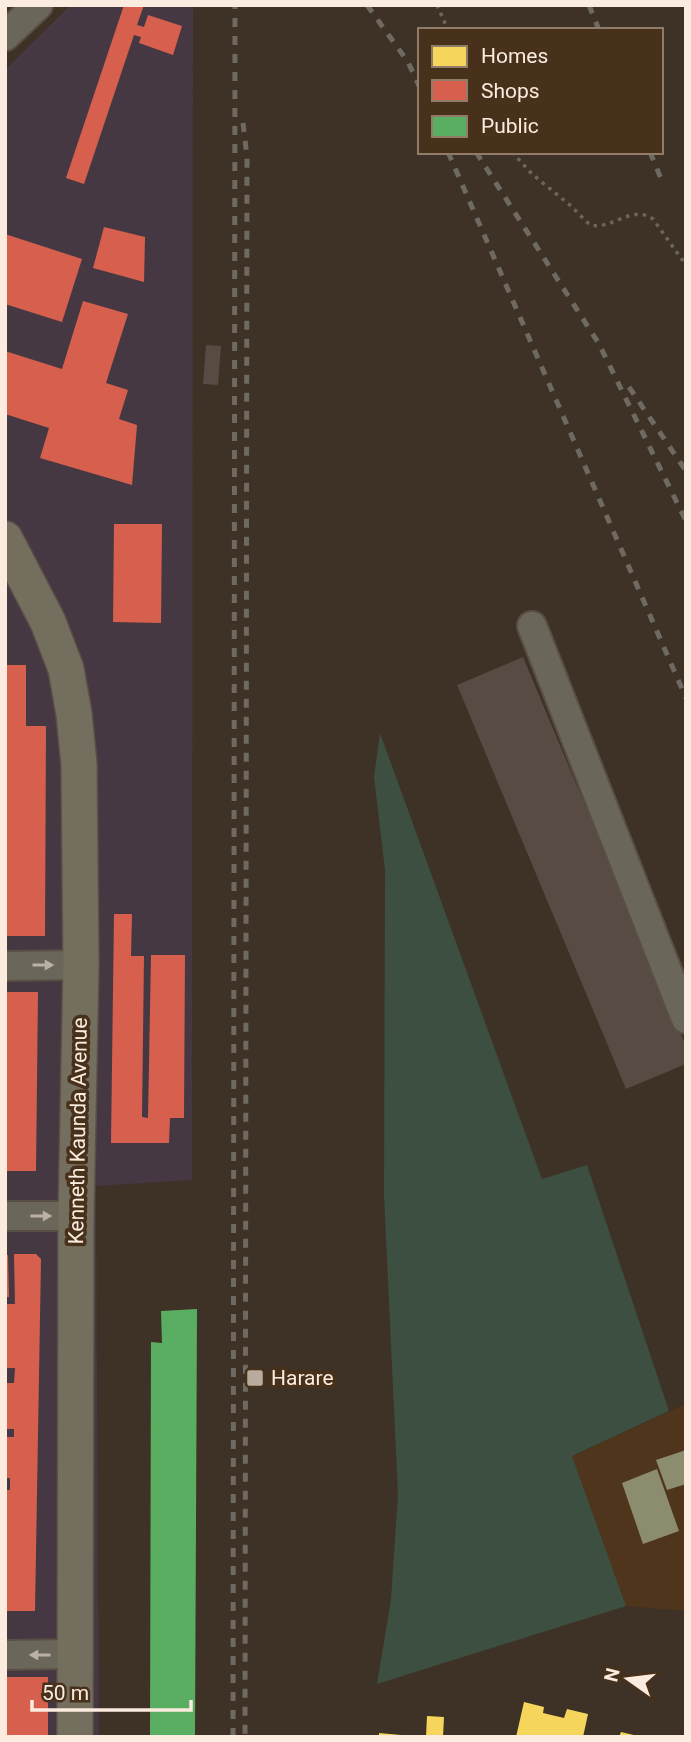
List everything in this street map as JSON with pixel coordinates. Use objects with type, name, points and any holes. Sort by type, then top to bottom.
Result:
[{"type":"main road","name":"Kenneth Kaunda Avenue","points":[[5,539],[48,622],[66,669],[74,715],[79,777],[81,965],[76,1216],[75,1737]]},
{"type":"street","points":[[5,36],[38,5]]},
{"type":"street","points":[[532,626],[686,1019]]},
{"type":"street","points":[[5,966],[81,965]]},
{"type":"street","points":[[5,1216],[76,1216]]},
{"type":"street","points":[[5,1655],[75,1654]]},
{"type":"path","points":[[437,5],[447,28]]},
{"type":"path","points":[[514,154],[532,174],[590,225],[603,225],[635,214],[647,215],[653,219],[686,265]]},
{"type":"shaded area","points":[[71,5],[193,5],[192,1180],[96,1186],[99,1737],[5,1737],[5,70]]},
{"type":"shaded area","points":[[686,1404],[686,1611],[626,1606],[572,1456]]},
{"type":"green space","points":[[380,733],[542,1179],[587,1165],[669,1411],[572,1456],[626,1606],[377,1684],[391,1599],[398,1495],[384,1195],[385,870],[374,777]]},
{"type":"building: Homes","points":[[524,1702],[544,1707],[543,1713],[564,1718],[567,1709],[588,1714],[583,1737],[516,1737]]},
{"type":"building: Homes","points":[[427,1716],[444,1717],[443,1737],[426,1737]]},
{"type":"building: Homes","points":[[621,1732],[638,1736],[638,1737],[619,1737]]},
{"type":"building: Homes","points":[[379,1733],[401,1735],[401,1737],[379,1737]]},
{"type":"building: Shops","points":[[124,5],[144,5],[137,25],[144,27],[148,15],[182,26],[173,55],[139,43],[141,37],[134,35],[84,184],[66,178]]},
{"type":"building: Shops","points":[[104,227],[145,237],[144,282],[93,268]]},
{"type":"building: Shops","points":[[5,234],[82,259],[62,322],[5,304]]},
{"type":"building: Shops","points":[[83,301],[128,314],[106,383],[128,390],[119,419],[137,425],[132,485],[40,458],[49,428],[5,414],[5,351],[62,369]]},
{"type":"building: Shops","points":[[114,524],[162,524],[161,623],[113,622]]},
{"type":"building: Shops","points":[[5,665],[26,665],[26,726],[46,726],[45,936],[5,936]]},
{"type":"building: Shops","points":[[114,914],[132,914],[131,956],[144,956],[142,1117],[148,1118],[151,955],[185,955],[184,1118],[170,1118],[169,1143],[111,1143]]},
{"type":"building: Shops","points":[[5,992],[38,992],[36,1171],[5,1171]]},
{"type":"building: Shops","points":[[14,1254],[36,1254],[41,1259],[35,1611],[5,1611],[5,1490],[10,1490],[10,1478],[5,1478],[5,1437],[14,1437],[14,1429],[5,1429],[5,1383],[14,1383],[15,1368],[5,1368],[5,1304],[15,1304]]},
{"type":"building: Shops","points":[[5,1255],[8,1255],[9,1297],[5,1297]]},
{"type":"building: Shops","points":[[5,1677],[48,1677],[48,1737],[5,1737]]},
{"type":"building: Public","points":[[197,1309],[195,1737],[150,1737],[151,1342],[162,1343],[161,1311]]},
{"type":"building: Industry","points":[[686,1450],[686,1484],[667,1490],[656,1460]]},
{"type":"building: Industry","points":[[657,1469],[679,1531],[643,1544],[622,1483]]},
{"type":"building: Other","points":[[206,345],[221,346],[218,385],[203,384]]},
{"type":"building: Other","points":[[523,657],[686,1046],[686,1064],[626,1089],[457,685]]},
{"type":"railway","points":[[233,1737],[235,5]]},
{"type":"railway","points":[[367,5],[408,62],[418,84]]},
{"type":"railway","points":[[589,5],[598,28]]},
{"type":"railway","points":[[243,123],[247,157],[245,1737]]},
{"type":"railway","points":[[449,154],[686,698]]},
{"type":"railway","points":[[477,154],[599,344],[686,521]]},
{"type":"railway","points":[[651,154],[662,181]]},
{"type":"railway","points":[[629,387],[686,471]]},
{"type":"place","name":"Harare","points":[[255,1378]]}]
